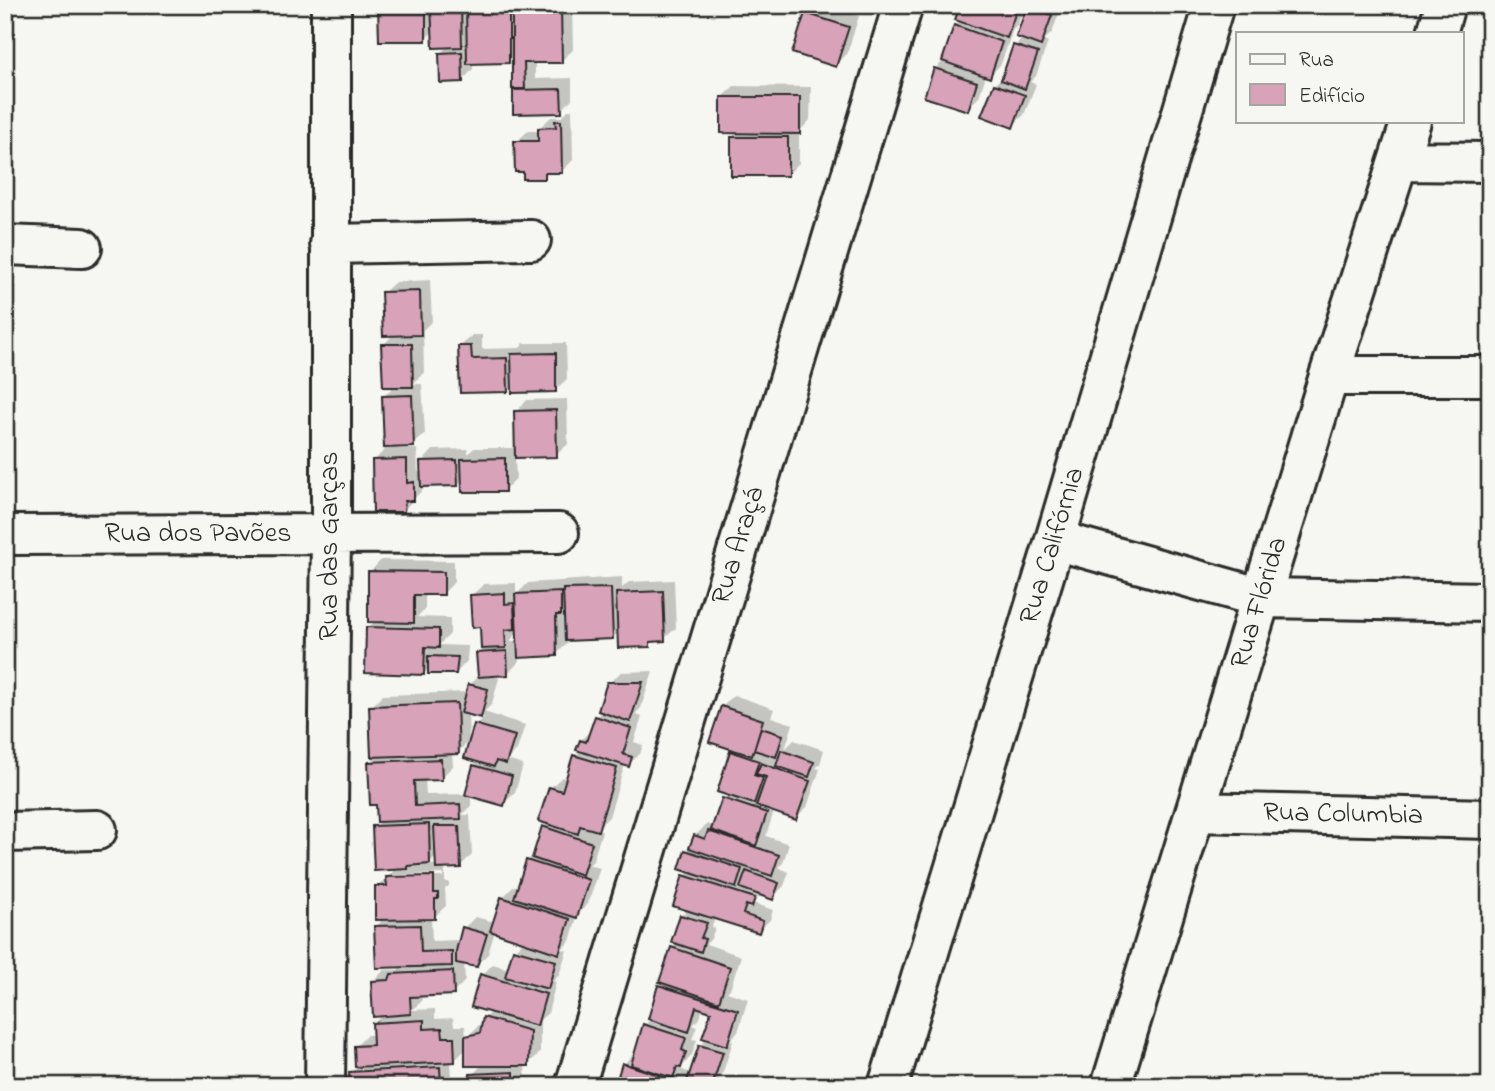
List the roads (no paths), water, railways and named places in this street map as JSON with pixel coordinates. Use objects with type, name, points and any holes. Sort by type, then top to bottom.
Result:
[{"type":"street","name":"Rua das Garças","points":[[325,1086],[331,533],[331,5]]},
{"type":"street","name":"Rua Araçá","points":[[575,1086],[903,5]]},
{"type":"street","name":"Rua Califórnia","points":[[888,1086],[1055,540],[1214,5]]},
{"type":"street","points":[[1437,32],[1445,5]]},
{"type":"street","name":"Rua Flórida","points":[[1111,1086],[1329,376],[1411,122]]},
{"type":"street","points":[[1399,160],[1490,162]]},
{"type":"street","points":[[330,244],[531,240]]},
{"type":"street","points":[[5,245],[82,248]]},
{"type":"street","points":[[1329,376],[1490,376]]},
{"type":"street","name":"Rua dos Pavões","points":[[5,535],[559,533]]},
{"type":"street","points":[[1055,540],[1262,598],[1490,601]]},
{"type":"street","name":"Rua Columbia","points":[[1196,812],[1490,818]]},
{"type":"street","points":[[5,832],[97,830]]}]
